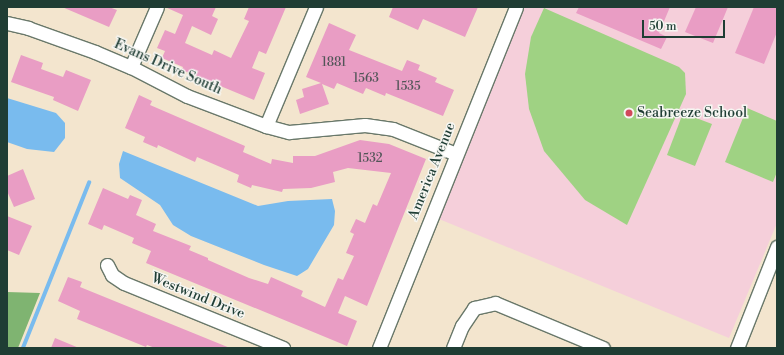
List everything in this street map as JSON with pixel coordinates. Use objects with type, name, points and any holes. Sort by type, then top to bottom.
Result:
[{"type":"street","points":[[131,67],[157,7]]},
{"type":"street","points":[[266,126],[316,7]]},
{"type":"street","name":"America Avenue","points":[[379,348],[516,7]]},
{"type":"street","name":"Evans Drive South","points":[[7,23],[28,28],[131,67],[187,96],[266,126],[289,132],[365,125],[393,128],[456,154]]},
{"type":"street","points":[[736,348],[777,247]]},
{"type":"street","name":"Westwind Drive","points":[[107,265],[112,276],[124,283],[284,348]]},
{"type":"street","points":[[453,348],[462,326],[474,308],[495,303],[603,348]]},
{"type":"shaded area","name":"Seabreeze School","points":[[524,7],[777,7],[777,223],[729,338],[439,219]]},
{"type":"green space","points":[[544,8],[679,67],[685,73],[686,94],[627,225],[585,200],[544,151],[529,109],[525,74],[531,37]]},
{"type":"green space","points":[[747,108],[777,121],[777,172],[773,182],[725,162]]},
{"type":"green space","points":[[683,113],[712,124],[695,166],[667,155]]},
{"type":"green space","points":[[7,292],[40,293],[18,348],[7,348]]},
{"type":"water","points":[[7,98],[56,113],[65,123],[65,138],[54,152],[27,149],[7,142]]},
{"type":"water","points":[[123,151],[258,206],[288,201],[332,199],[335,211],[334,225],[308,269],[297,276],[264,265],[191,236],[173,225],[160,205],[120,178],[119,164]]},
{"type":"building","points":[[62,7],[109,7],[117,10],[109,27]]},
{"type":"building","points":[[165,7],[216,7],[212,16],[218,19],[211,35],[192,26],[185,43],[212,55],[214,50],[231,58],[249,21],[244,19],[249,7],[286,7],[266,54],[259,51],[252,68],[265,73],[254,100],[182,70],[183,67],[162,58],[165,51],[157,48],[165,30],[175,34],[183,15]]},
{"type":"building","points":[[393,7],[478,7],[465,37],[423,19],[418,30],[389,17]]},
{"type":"building","points":[[579,7],[670,7],[659,33],[667,37],[661,49],[576,13]]},
{"type":"building","points":[[696,7],[728,7],[713,43],[685,32]]},
{"type":"building","points":[[754,7],[777,7],[777,32],[764,64],[735,53]]},
{"type":"building","points":[[329,23],[356,35],[349,50],[402,71],[407,60],[420,65],[418,70],[437,78],[435,82],[454,90],[443,116],[386,93],[385,96],[366,88],[363,94],[337,83],[334,89],[322,84],[329,104],[300,114],[296,100],[304,97],[302,89],[321,83],[306,77]]},
{"type":"building","points":[[21,55],[43,63],[41,69],[63,77],[66,70],[91,80],[78,111],[53,100],[54,97],[11,82]]},
{"type":"building","points":[[139,95],[152,101],[150,105],[245,146],[243,152],[271,164],[272,159],[293,163],[293,156],[315,156],[360,140],[389,144],[426,159],[367,306],[345,296],[338,313],[357,321],[347,346],[146,263],[151,251],[132,243],[134,238],[104,225],[102,230],[88,224],[103,188],[128,199],[130,195],[142,200],[136,215],[156,224],[153,231],[191,246],[189,250],[249,278],[268,284],[271,277],[303,291],[301,296],[325,307],[338,278],[343,280],[354,256],[346,253],[354,234],[350,232],[356,219],[365,223],[373,204],[377,206],[391,173],[348,168],[333,172],[335,182],[311,188],[283,189],[282,192],[252,185],[251,188],[237,182],[239,175],[197,157],[195,162],[158,145],[157,148],[143,142],[145,137],[125,128]]},
{"type":"building","points":[[23,169],[35,199],[14,207],[7,191],[7,176]]},
{"type":"building","points":[[7,216],[32,226],[19,255],[7,250]]},
{"type":"building","points":[[68,277],[82,282],[80,287],[230,348],[155,348],[147,345],[146,347],[77,319],[80,311],[58,301]]},
{"type":"building","points":[[55,338],[79,348],[51,348]]},
{"type":"waterway","points":[[23,348],[89,183]]},
{"type":"place","name":"Seabreeze School","points":[[629,113]]}]
